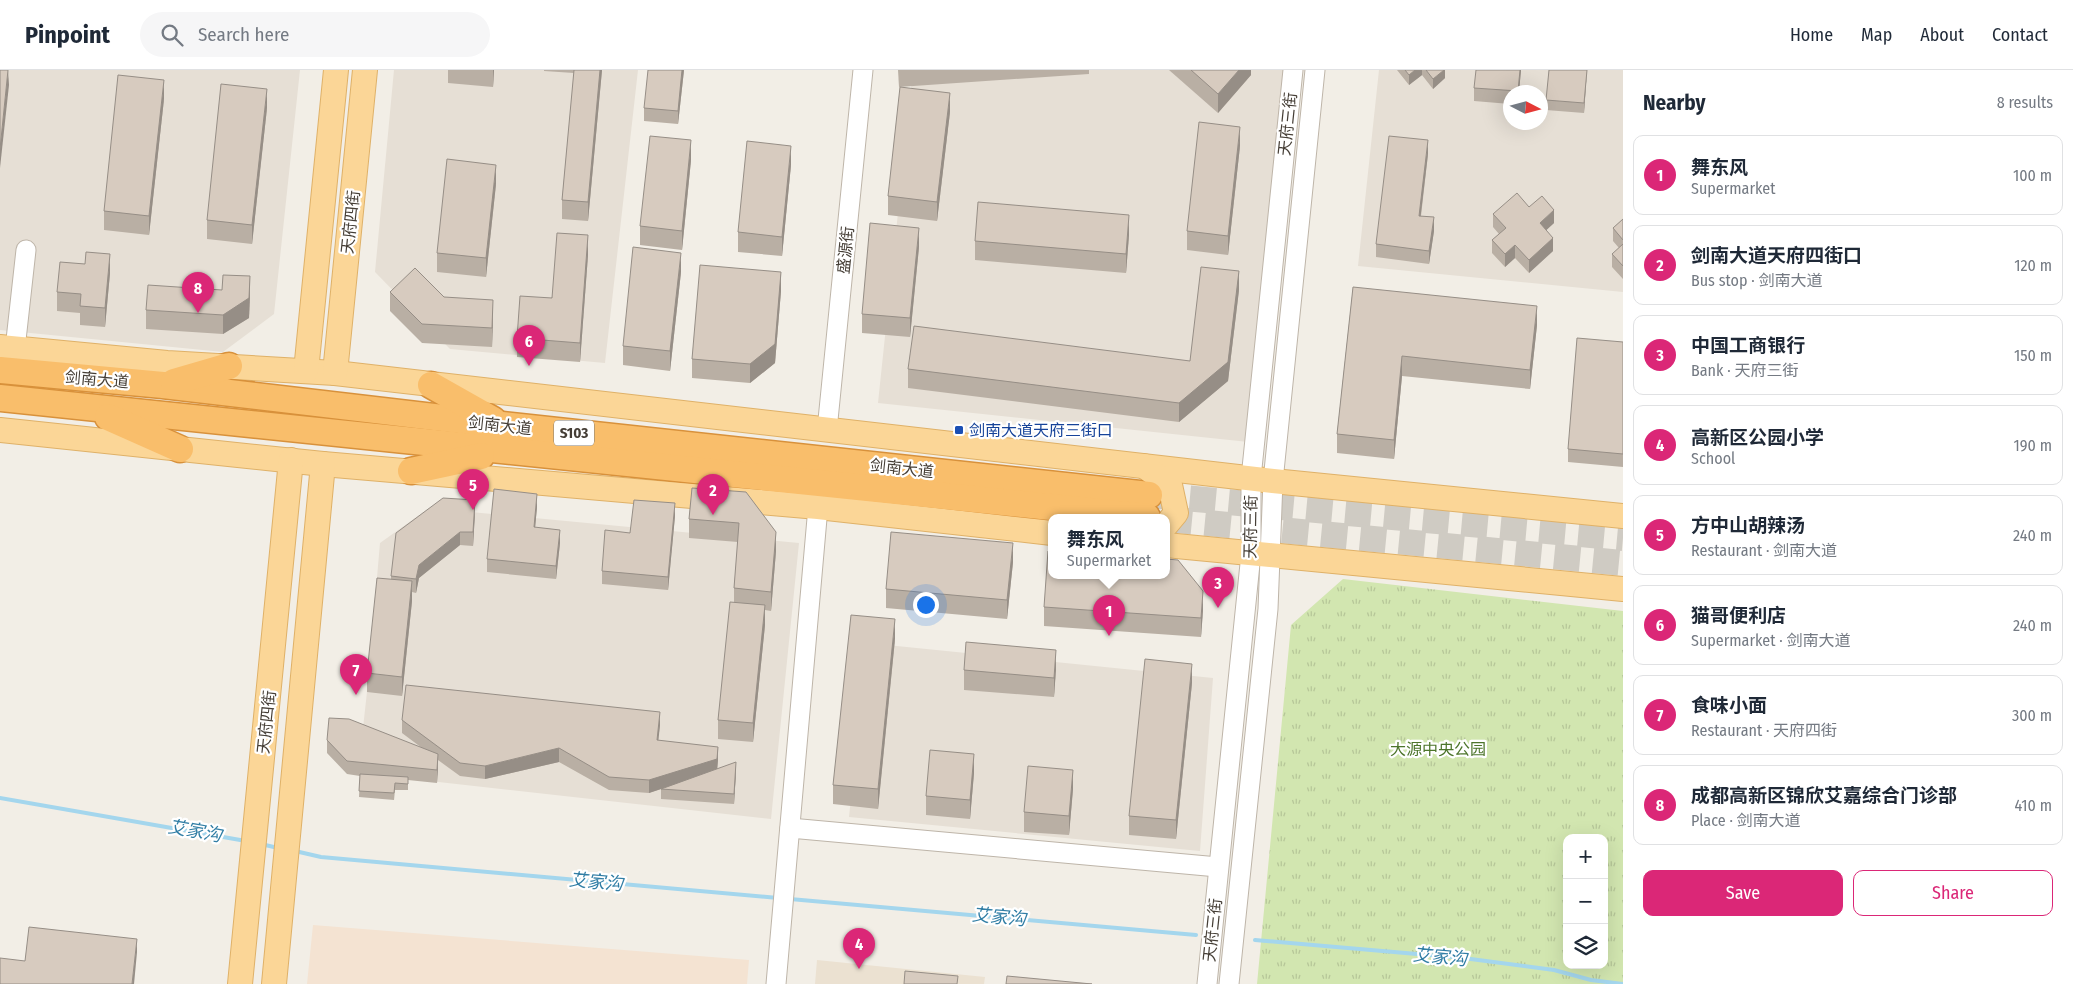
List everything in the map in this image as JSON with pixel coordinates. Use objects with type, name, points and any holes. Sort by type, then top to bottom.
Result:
[{"type":"highway","points":[[163,385],[229,366]]},
{"type":"highway","name":"剑南大道","points":[[0,370],[163,385],[1148,506]]},
{"type":"highway","points":[[431,385],[502,426]]},
{"type":"highway","name":"剑南大道","points":[[0,398],[501,451],[1148,506]]},
{"type":"highway","points":[[87,407],[180,449]]},
{"type":"highway","points":[[411,471],[501,451]]},
{"type":"main road","name":"天府四街","points":[[306,371],[336,70]]},
{"type":"main road","name":"天府四街","points":[[335,374],[365,70]]},
{"type":"main road","points":[[8,348],[335,374],[1143,466],[1623,516]]},
{"type":"main road","points":[[0,430],[323,464],[818,507],[1048,533]]},
{"type":"main road","name":"天府四街","points":[[240,984],[291,460]]},
{"type":"main road","name":"天府四街","points":[[274,984],[323,464]]},
{"type":"main road","points":[[1143,466],[1170,485],[1176,513],[1170,520]]},
{"type":"main road","points":[[1170,545],[1623,589]]},
{"type":"street","name":"盛源街","points":[[827,430],[862,70]]},
{"type":"street","name":"天府三街","points":[[1206,984],[1218,867],[1261,554],[1262,479],[1293,70]]},
{"type":"street","name":"天府三街","points":[[1262,479],[1315,70]]},
{"type":"street","points":[[8,348],[26,250]]},
{"type":"street","points":[[776,984],[818,507]]},
{"type":"street","name":"天府三街","points":[[1229,984],[1268,609],[1261,554]]},
{"type":"street","points":[[790,828],[1218,867]]},
{"type":"shaded area","points":[[0,70],[300,70],[274,314],[223,352],[0,330]]},
{"type":"shaded area","points":[[394,70],[638,70],[605,363],[450,349],[375,272]]},
{"type":"shaded area","points":[[913,70],[1293,70],[1258,443],[878,403]]},
{"type":"shaded area","points":[[1379,70],[1623,70],[1623,292],[1358,266]]},
{"type":"shaded area","points":[[429,508],[799,543],[771,819],[358,773],[380,543]]},
{"type":"shaded area","points":[[867,643],[1213,678],[1200,851],[849,817]]},
{"type":"shaded area","points":[[313,925],[749,960],[747,984],[307,984]]},
{"type":"shaded area","points":[[817,960],[985,977],[984,984],[815,984]]},
{"type":"green space","name":"大源中央公园","points":[[1343,579],[1623,611],[1623,984],[1257,984],[1291,625]]},
{"type":"building","points":[[0,70],[8,70],[0,149]]},
{"type":"building","points":[[574,70],[600,70],[588,202],[562,200]]},
{"type":"building","points":[[648,70],[682,70],[678,111],[644,108]]},
{"type":"building","points":[[1191,70],[1239,70],[1218,94]]},
{"type":"building","points":[[1405,70],[1415,70],[1409,75]]},
{"type":"building","points":[[1426,70],[1444,70],[1433,79]]},
{"type":"building","points":[[1476,70],[1520,70],[1519,85],[1503,85],[1503,90],[1474,88]]},
{"type":"building","points":[[1549,70],[1587,70],[1584,103],[1548,100]]},
{"type":"building","points":[[118,75],[164,80],[149,216],[104,211]]},
{"type":"building","points":[[221,84],[267,89],[252,225],[207,220]]},
{"type":"building","points":[[900,87],[950,93],[937,202],[888,196]]},
{"type":"building","points":[[1199,122],[1240,127],[1228,236],[1187,231]]},
{"type":"building","points":[[650,136],[691,140],[682,231],[640,226]]},
{"type":"building","points":[[1389,136],[1428,140],[1419,216],[1434,217],[1429,251],[1376,244]]},
{"type":"building","points":[[747,141],[791,146],[782,237],[738,232]]},
{"type":"building","points":[[447,159],[496,165],[486,258],[437,253]]},
{"type":"building","points":[[1517,193],[1529,207],[1542,196],[1554,210],[1540,223],[1553,238],[1529,260],[1515,245],[1505,254],[1492,240],[1506,228],[1493,214]]},
{"type":"building","points":[[978,202],[1129,215],[1126,254],[975,241]]},
{"type":"building","points":[[1623,219],[1623,240],[1613,228]]},
{"type":"building","points":[[870,223],[919,228],[910,318],[862,314]]},
{"type":"building","points":[[557,233],[588,235],[580,343],[517,338],[520,296],[552,298]]},
{"type":"building","points":[[1623,244],[1623,266],[1612,254]]},
{"type":"building","points":[[633,247],[681,253],[670,351],[623,346]]},
{"type":"building","points":[[86,252],[110,254],[105,308],[80,306],[81,294],[57,292],[60,262],[85,264]]},
{"type":"building","points":[[700,265],[781,272],[775,344],[750,364],[692,359]]},
{"type":"building","points":[[1201,267],[1239,271],[1228,362],[1179,403],[908,369],[914,326],[1190,361]]},
{"type":"building","points":[[415,268],[444,297],[493,300],[492,328],[422,324],[390,292]]},
{"type":"building","points":[[223,275],[250,276],[249,298],[223,315],[146,310],[148,285],[222,290]]},
{"type":"building","points":[[1353,287],[1537,306],[1530,370],[1402,356],[1394,440],[1337,434]]},
{"type":"building","points":[[1577,338],[1623,342],[1623,454],[1568,449]]},
{"type":"building","points":[[692,488],[746,492],[776,532],[771,592],[734,588],[739,523],[689,519]]},
{"type":"building","points":[[494,489],[537,494],[534,527],[560,530],[556,566],[487,559]]},
{"type":"building","points":[[443,498],[475,500],[473,532],[460,532],[419,565],[416,579],[391,576],[396,533]]},
{"type":"building","points":[[634,500],[675,503],[668,577],[602,571],[605,530],[630,533]]},
{"type":"building","points":[[891,532],[1013,543],[1007,600],[886,589]]},
{"type":"building","points":[[1048,551],[1048,579],[1170,579],[1170,559],[1178,560],[1203,591],[1201,618],[1044,607]]},
{"type":"building","points":[[377,578],[412,581],[402,677],[367,673]]},
{"type":"building","points":[[730,602],[765,605],[753,723],[718,720]]},
{"type":"building","points":[[851,615],[895,619],[878,789],[833,785]]},
{"type":"building","points":[[966,642],[1056,650],[1054,678],[964,670]]},
{"type":"building","points":[[1145,659],[1192,664],[1176,820],[1129,816]]},
{"type":"building","points":[[406,685],[660,712],[657,740],[718,747],[717,759],[649,780],[609,777],[559,748],[485,766],[460,763],[402,720]]},
{"type":"building","points":[[329,718],[349,719],[438,754],[437,770],[347,761],[327,740]]},
{"type":"building","points":[[930,750],[974,754],[970,800],[926,796]]},
{"type":"building","points":[[736,762],[734,794],[661,789]]},
{"type":"building","points":[[1028,766],[1073,770],[1069,816],[1024,812]]},
{"type":"building","points":[[360,774],[408,777],[408,784],[395,783],[394,793],[359,791]]},
{"type":"building","points":[[29,927],[137,939],[132,984],[0,984],[0,958],[25,961]]},
{"type":"building","points":[[905,971],[958,976],[957,984],[904,984]]},
{"type":"building","points":[[1007,976],[1092,984],[1006,984]]},
{"type":"waterway","name":"艾家沟","points":[[0,798],[246,841]]},
{"type":"waterway","name":"艾家沟","points":[[261,844],[278,848]]},
{"type":"waterway","name":"艾家沟","points":[[295,851],[321,857],[778,898]]},
{"type":"waterway","name":"艾家沟","points":[[790,899],[1196,935]]},
{"type":"waterway","name":"艾家沟","points":[[1255,940],[1463,958],[1554,970],[1591,980],[1623,984]]},
{"type":"tunnel","points":[[1151,495],[1623,538]]},
{"type":"tunnel","points":[[1170,519],[1623,563]]},
{"type":"place","name":"成都高新区锦欣艾嘉综合门诊部","points":[[198,313]]},
{"type":"place","name":"猫哥便利店","points":[[529,366]]},
{"type":"place","name":"剑南大道天府三街口","points":[[959,430]]},
{"type":"place","name":"方中山胡辣汤","points":[[473,510]]},
{"type":"place","name":"剑南大道天府四街口","points":[[713,515]]},
{"type":"place","name":"中国工商银行","points":[[1218,608]]},
{"type":"place","name":"舞东风","points":[[1109,636]]},
{"type":"place","name":"食味小面","points":[[356,695]]},
{"type":"place","name":"高新区公园小学","points":[[859,969]]}]
